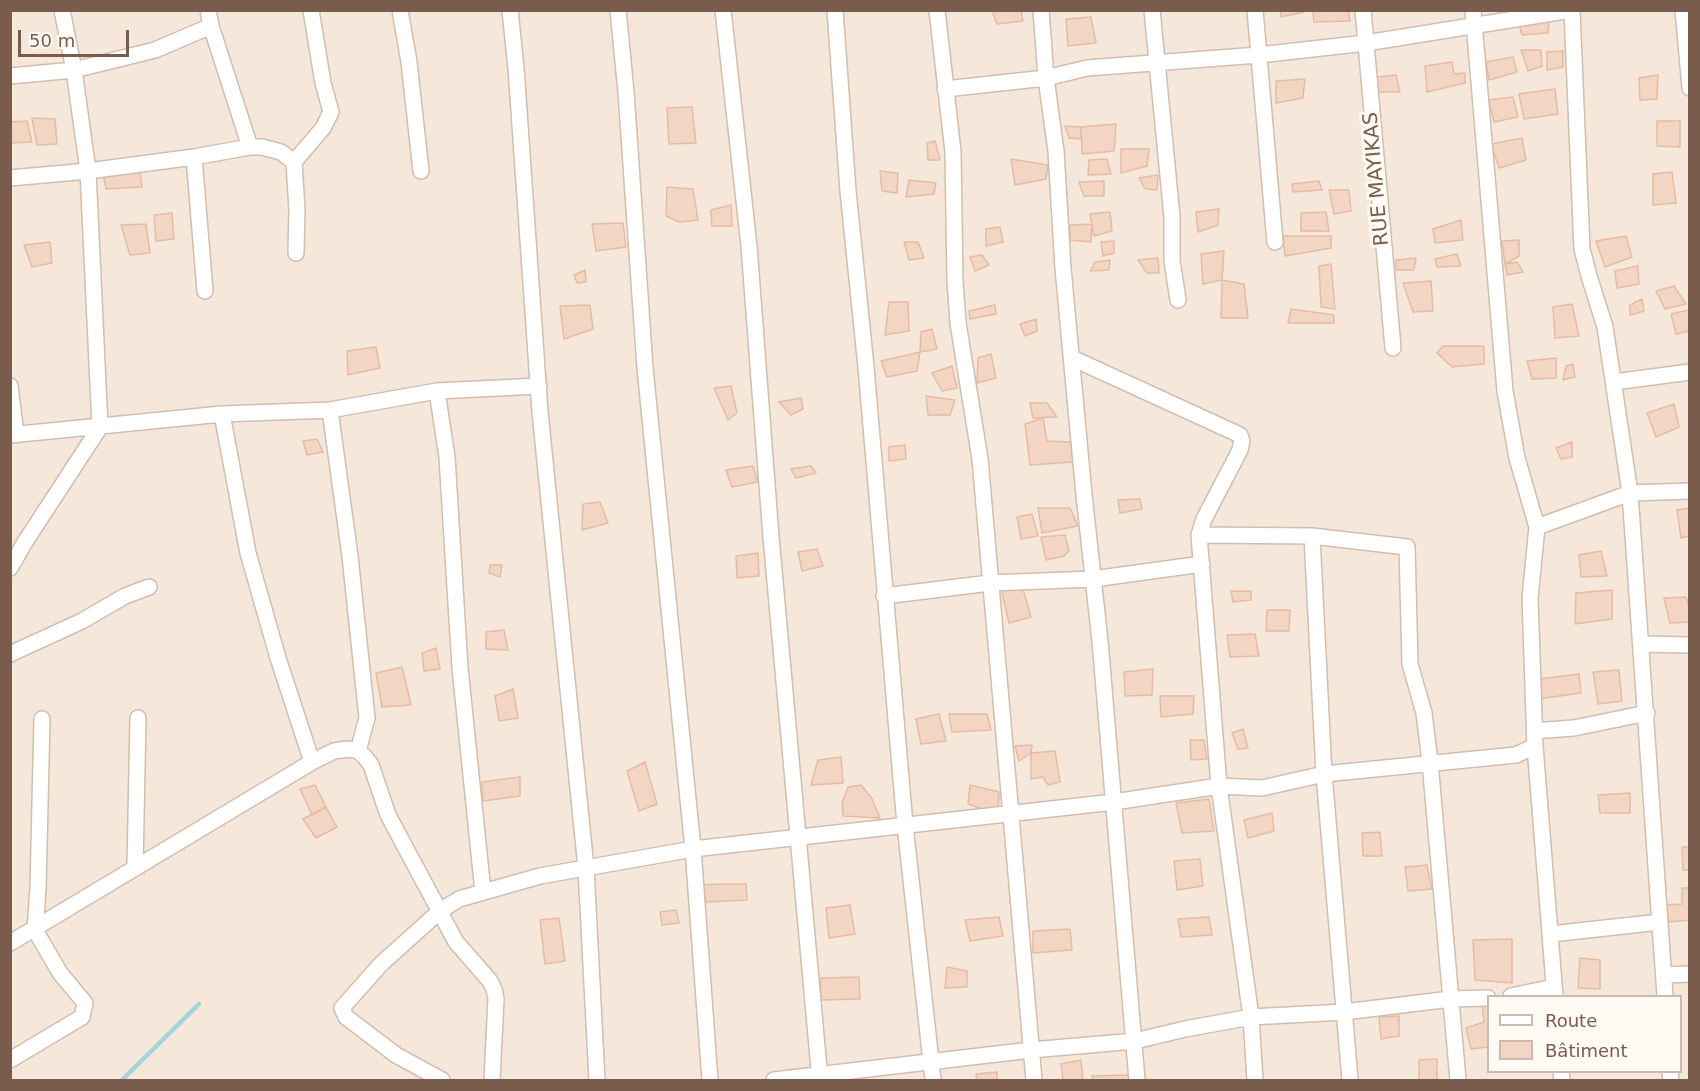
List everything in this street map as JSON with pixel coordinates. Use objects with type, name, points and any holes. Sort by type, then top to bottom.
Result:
[{"type":"street","points":[[10,568],[100,427],[88,171],[74,70],[62,10]]},
{"type":"street","points":[[208,10],[211,26],[250,147]]},
{"type":"street","points":[[296,253],[297,210],[294,162],[324,128],[331,112],[311,10]]},
{"type":"street","points":[[400,10],[409,62],[421,171]]},
{"type":"street","points":[[510,10],[538,386],[586,868],[597,1080]]},
{"type":"street","points":[[618,10],[626,92],[645,368],[693,849],[710,1080]]},
{"type":"street","points":[[723,10],[749,246],[771,537],[820,1078]]},
{"type":"street","points":[[835,10],[848,191],[866,367],[884,596],[905,825],[933,1062],[933,1080]]},
{"type":"street","points":[[937,10],[953,152],[958,323],[980,459],[1034,1080]]},
{"type":"street","points":[[1041,10],[1046,78],[1056,151],[1063,268],[1114,802],[1137,1080]]},
{"type":"street","points":[[1152,10],[1172,218],[1172,261],[1178,300]]},
{"type":"street","points":[[1255,10],[1275,242]]},
{"type":"street","name":"RUE MAYIKAS","points":[[1363,10],[1392,348]]},
{"type":"street","points":[[1473,10],[1505,391],[1517,458],[1537,527],[1530,598],[1535,738],[1555,992],[1522,995]]},
{"type":"street","points":[[945,89],[1046,78],[1087,68],[1259,56],[1366,43],[1572,10],[1582,249],[1605,327],[1630,493],[1665,995]]},
{"type":"street","points":[[1683,10],[1689,88]]},
{"type":"street","points":[[10,76],[74,70],[155,50],[211,26]]},
{"type":"street","points":[[10,178],[88,171],[250,147],[262,147],[280,152],[294,162]]},
{"type":"street","points":[[194,157],[206,291]]},
{"type":"street","points":[[1072,358],[1240,435],[1242,441],[1240,450],[1204,519],[1199,536],[1219,786],[1251,1017],[1255,1080]]},
{"type":"street","points":[[1614,382],[1689,372]]},
{"type":"street","points":[[10,386],[13,434],[222,414],[330,410],[437,391],[538,386]]},
{"type":"street","points":[[437,391],[447,458],[460,668],[483,892]]},
{"type":"street","points":[[330,410],[350,556],[367,718],[358,751]]},
{"type":"street","points":[[222,414],[248,553],[278,658],[312,762]]},
{"type":"street","points":[[1537,527],[1630,493],[1689,491]]},
{"type":"street","points":[[1199,536],[1312,536],[1407,547],[1410,664],[1424,713],[1430,762],[1458,1080]]},
{"type":"street","points":[[1312,536],[1324,774],[1350,1080]]},
{"type":"street","points":[[884,596],[990,583],[1093,579],[1202,564]]},
{"type":"street","points":[[10,654],[82,621],[125,596],[149,587]]},
{"type":"street","points":[[1642,644],[1689,645]]},
{"type":"street","points":[[442,1080],[396,1055],[346,1017],[342,1008],[381,964],[440,911],[459,899],[540,876],[693,849],[1114,802],[1219,786],[1262,788],[1324,774],[1516,754],[1535,738],[1647,713]]},
{"type":"street","points":[[135,867],[138,718]]},
{"type":"street","points":[[10,1060],[82,1017],[85,1003],[60,973],[35,930],[42,719]]},
{"type":"street","points":[[10,943],[312,762],[334,751],[348,749],[358,751],[371,765],[388,815],[456,942],[490,981],[494,989],[496,999],[492,1080]]},
{"type":"street","points":[[1551,934],[1660,922]]},
{"type":"street","points":[[1664,975],[1689,974]]},
{"type":"street","points":[[774,1080],[820,1078],[1031,1050],[1135,1041],[1251,1017],[1344,1012],[1451,999],[1487,998]]},
{"type":"shaded area","points":[[10,11],[1689,11],[1689,1080],[11,1080]]},
{"type":"building","points":[[992,10],[1021,10],[1023,21],[997,24]]},
{"type":"building","points":[[1280,10],[1304,10],[1304,12],[1281,17]]},
{"type":"building","points":[[1313,10],[1348,10],[1350,21],[1314,22]]},
{"type":"building","points":[[1091,17],[1096,43],[1068,46],[1066,19]]},
{"type":"building","points":[[1549,21],[1548,33],[1522,35],[1519,24]]},
{"type":"building","points":[[1521,50],[1541,50],[1542,66],[1528,71]]},
{"type":"building","points":[[1563,51],[1563,67],[1547,70],[1547,52]]},
{"type":"building","points":[[1513,57],[1517,72],[1489,80],[1486,62]]},
{"type":"building","points":[[1452,62],[1454,74],[1465,73],[1465,83],[1427,92],[1425,66]]},
{"type":"building","points":[[1396,75],[1400,92],[1379,92],[1377,77]]},
{"type":"building","points":[[1658,75],[1657,99],[1640,100],[1639,78]]},
{"type":"building","points":[[1305,79],[1303,98],[1276,103],[1276,81]]},
{"type":"building","points":[[1555,89],[1558,114],[1524,119],[1519,94]]},
{"type":"building","points":[[1513,97],[1518,117],[1494,122],[1489,100]]},
{"type":"building","points":[[692,107],[696,143],[669,144],[667,108]]},
{"type":"building","points":[[32,118],[55,119],[57,144],[37,145]]},
{"type":"building","points":[[27,121],[32,142],[10,143],[10,122]]},
{"type":"building","points":[[1657,121],[1680,121],[1680,147],[1657,146]]},
{"type":"building","points":[[1116,124],[1114,151],[1082,154],[1081,127]]},
{"type":"building","points":[[1065,126],[1081,127],[1081,139],[1069,138]]},
{"type":"building","points":[[1522,138],[1526,160],[1499,168],[1491,144]]},
{"type":"building","points":[[935,141],[940,160],[928,160],[927,143]]},
{"type":"building","points":[[1121,149],[1149,149],[1147,166],[1121,173]]},
{"type":"building","points":[[1011,159],[1048,165],[1046,179],[1015,185]]},
{"type":"building","points":[[1107,159],[1111,174],[1088,175],[1089,160]]},
{"type":"building","points":[[140,170],[142,187],[106,189],[103,173]]},
{"type":"building","points":[[880,171],[898,173],[897,193],[882,191]]},
{"type":"building","points":[[1672,172],[1676,203],[1653,205],[1653,174]]},
{"type":"building","points":[[1158,175],[1157,190],[1145,189],[1139,178]]},
{"type":"building","points":[[909,180],[936,183],[934,194],[906,197]]},
{"type":"building","points":[[1104,181],[1104,196],[1084,196],[1079,182]]},
{"type":"building","points":[[1319,181],[1322,190],[1293,192],[1292,184]]},
{"type":"building","points":[[667,187],[693,189],[698,220],[679,222],[666,216]]},
{"type":"building","points":[[1329,190],[1349,190],[1351,211],[1334,214]]},
{"type":"building","points":[[731,205],[732,226],[712,226],[711,210]]},
{"type":"building","points":[[1219,209],[1218,225],[1198,232],[1196,212]]},
{"type":"building","points":[[1110,212],[1112,231],[1094,236],[1090,214]]},
{"type":"building","points":[[1326,212],[1329,231],[1301,231],[1301,213]]},
{"type":"building","points":[[172,213],[174,239],[156,241],[154,215]]},
{"type":"building","points":[[1461,220],[1463,240],[1435,243],[1433,229]]},
{"type":"building","points":[[623,223],[626,247],[596,251],[592,224]]},
{"type":"building","points":[[146,224],[150,253],[130,255],[121,225]]},
{"type":"building","points":[[1092,224],[1091,242],[1070,240],[1070,225]]},
{"type":"building","points":[[1000,227],[1003,242],[986,246],[986,229]]},
{"type":"building","points":[[1283,236],[1331,236],[1331,248],[1285,256]]},
{"type":"building","points":[[1626,236],[1632,257],[1605,267],[1596,241]]},
{"type":"building","points":[[1519,240],[1519,256],[1505,264],[1502,241]]},
{"type":"building","points":[[1114,241],[1114,253],[1103,256],[1101,242]]},
{"type":"building","points":[[50,242],[52,263],[32,267],[24,245]]},
{"type":"building","points":[[904,242],[918,242],[924,258],[909,260]]},
{"type":"building","points":[[1224,251],[1222,280],[1203,284],[1201,254]]},
{"type":"building","points":[[1457,254],[1461,266],[1437,267],[1435,259]]},
{"type":"building","points":[[982,255],[989,265],[975,271],[970,257]]},
{"type":"building","points":[[1158,258],[1159,273],[1147,273],[1138,260]]},
{"type":"building","points":[[1416,258],[1414,270],[1396,270],[1396,260]]},
{"type":"building","points":[[1110,260],[1109,270],[1090,271],[1095,262]]},
{"type":"building","points":[[1517,262],[1523,272],[1507,275],[1505,264]]},
{"type":"building","points":[[1331,264],[1335,309],[1321,307],[1319,266]]},
{"type":"building","points":[[1638,266],[1639,284],[1617,288],[1615,271]]},
{"type":"building","points":[[585,270],[586,282],[577,283],[574,275]]},
{"type":"building","points":[[1222,280],[1244,284],[1248,318],[1221,318]]},
{"type":"building","points":[[1431,281],[1433,311],[1413,312],[1403,283]]},
{"type":"building","points":[[1674,286],[1686,304],[1665,309],[1656,291]]},
{"type":"building","points":[[1642,299],[1644,311],[1630,315],[1630,305]]},
{"type":"building","points":[[889,302],[908,302],[909,331],[885,335]]},
{"type":"building","points":[[1572,304],[1579,336],[1555,338],[1553,307]]},
{"type":"building","points":[[590,305],[593,329],[564,339],[560,306]]},
{"type":"building","points":[[995,305],[996,314],[970,319],[969,311]]},
{"type":"building","points":[[1291,309],[1334,315],[1334,323],[1288,323]]},
{"type":"building","points":[[1689,310],[1690,331],[1676,334],[1671,314]]},
{"type":"building","points":[[1036,319],[1037,331],[1025,336],[1020,324]]},
{"type":"building","points":[[932,329],[937,349],[920,352],[921,332]]},
{"type":"building","points":[[1443,346],[1484,346],[1484,364],[1452,367],[1437,353]]},
{"type":"building","points":[[376,347],[380,368],[348,375],[347,351]]},
{"type":"building","points":[[920,352],[917,371],[887,377],[881,361]]},
{"type":"building","points":[[991,354],[996,378],[977,383],[978,358]]},
{"type":"building","points":[[1556,358],[1556,378],[1532,379],[1527,361]]},
{"type":"building","points":[[1573,364],[1575,377],[1563,380],[1566,366]]},
{"type":"building","points":[[952,366],[957,388],[942,391],[932,373]]},
{"type":"building","points":[[731,386],[737,413],[728,420],[714,388]]},
{"type":"building","points":[[926,396],[955,400],[950,415],[928,415]]},
{"type":"building","points":[[801,398],[803,409],[791,415],[779,402]]},
{"type":"building","points":[[1030,403],[1047,403],[1057,417],[1033,418]]},
{"type":"building","points":[[1674,404],[1679,427],[1656,437],[1647,413]]},
{"type":"building","points":[[1043,418],[1047,441],[1071,442],[1073,462],[1030,465],[1025,424]]},
{"type":"building","points":[[317,439],[323,452],[307,455],[303,441]]},
{"type":"building","points":[[1572,442],[1572,457],[1561,459],[1556,448]]},
{"type":"building","points":[[905,445],[906,459],[889,461],[889,447]]},
{"type":"building","points":[[753,466],[758,482],[732,487],[726,470]]},
{"type":"building","points":[[811,466],[816,473],[796,478],[791,469]]},
{"type":"building","points":[[1140,499],[1142,509],[1120,513],[1118,500]]},
{"type":"building","points":[[600,502],[608,523],[582,530],[583,504]]},
{"type":"building","points":[[1038,508],[1070,508],[1078,526],[1042,533]]},
{"type":"building","points":[[1690,508],[1690,536],[1681,538],[1677,510]]},
{"type":"building","points":[[1032,514],[1038,536],[1021,539],[1017,517]]},
{"type":"building","points":[[1065,535],[1069,551],[1064,556],[1046,560],[1041,537]]},
{"type":"building","points":[[817,549],[823,566],[802,571],[798,552]]},
{"type":"building","points":[[1601,551],[1607,576],[1581,577],[1579,555]]},
{"type":"building","points":[[758,553],[759,576],[737,578],[736,556]]},
{"type":"building","points":[[490,565],[502,565],[500,577],[489,573]]},
{"type":"building","points":[[1021,582],[1031,617],[1009,623],[1000,583]]},
{"type":"building","points":[[1612,590],[1612,619],[1575,624],[1576,593]]},
{"type":"building","points":[[1231,591],[1251,591],[1251,600],[1233,602]]},
{"type":"building","points":[[1686,597],[1690,610],[1690,622],[1670,623],[1664,598]]},
{"type":"building","points":[[1267,610],[1290,610],[1289,631],[1266,631]]},
{"type":"building","points":[[504,630],[508,650],[486,649],[486,632]]},
{"type":"building","points":[[1255,634],[1259,656],[1230,657],[1227,635]]},
{"type":"building","points":[[436,648],[440,669],[424,671],[422,653]]},
{"type":"building","points":[[402,667],[411,705],[382,707],[376,673]]},
{"type":"building","points":[[1153,669],[1152,695],[1125,696],[1124,672]]},
{"type":"building","points":[[1619,670],[1622,701],[1598,704],[1593,672]]},
{"type":"building","points":[[1579,674],[1581,693],[1538,699],[1538,679]]},
{"type":"building","points":[[513,689],[518,718],[499,721],[495,696]]},
{"type":"building","points":[[1160,696],[1194,696],[1193,714],[1161,717]]},
{"type":"building","points":[[939,714],[946,741],[921,744],[916,719]]},
{"type":"building","points":[[949,714],[987,714],[991,730],[952,732]]},
{"type":"building","points":[[1243,729],[1248,748],[1238,749],[1232,733]]},
{"type":"building","points":[[1190,740],[1204,740],[1207,759],[1191,760]]},
{"type":"building","points":[[1032,745],[1031,753],[1019,761],[1015,746]]},
{"type":"building","points":[[1055,751],[1060,782],[1048,785],[1043,777],[1031,779],[1031,753]]},
{"type":"building","points":[[841,757],[843,783],[811,785],[818,760]]},
{"type":"building","points":[[645,762],[657,804],[639,811],[627,771]]},
{"type":"building","points":[[520,777],[520,796],[483,801],[482,782]]},
{"type":"building","points":[[315,785],[326,807],[312,815],[300,789]]},
{"type":"building","points":[[861,785],[871,797],[880,818],[843,816],[842,803],[848,787]]},
{"type":"building","points":[[970,785],[999,792],[998,815],[968,804]]},
{"type":"building","points":[[1630,793],[1630,813],[1600,813],[1598,795]]},
{"type":"building","points":[[1209,799],[1214,831],[1182,833],[1176,803]]},
{"type":"building","points":[[326,807],[337,827],[316,838],[303,819]]},
{"type":"building","points":[[1272,813],[1274,831],[1248,838],[1244,820]]},
{"type":"building","points":[[1380,832],[1382,856],[1363,856],[1362,833]]},
{"type":"building","points":[[1682,847],[1690,847],[1690,870],[1683,870]]},
{"type":"building","points":[[1200,859],[1203,886],[1177,890],[1174,861]]},
{"type":"building","points":[[1427,865],[1432,889],[1408,891],[1405,867]]},
{"type":"building","points":[[746,884],[747,900],[706,902],[701,885]]},
{"type":"building","points":[[1682,888],[1690,888],[1690,920],[1669,922],[1665,905],[1682,904]]},
{"type":"building","points":[[850,905],[855,934],[829,938],[826,908]]},
{"type":"building","points":[[676,910],[679,923],[662,925],[660,912]]},
{"type":"building","points":[[999,917],[1003,936],[970,941],[965,920]]},
{"type":"building","points":[[1209,917],[1212,935],[1181,937],[1178,919]]},
{"type":"building","points":[[559,918],[565,961],[545,964],[540,920]]},
{"type":"building","points":[[1070,929],[1072,950],[1033,953],[1033,931]]},
{"type":"building","points":[[1512,939],[1512,983],[1475,980],[1473,940]]},
{"type":"building","points":[[1580,958],[1600,960],[1600,989],[1578,988]]},
{"type":"building","points":[[947,967],[967,971],[967,987],[945,988]]},
{"type":"building","points":[[859,977],[860,999],[821,1000],[820,978]]},
{"type":"building","points":[[1487,1003],[1487,1047],[1471,1049],[1466,1028],[1484,1022],[1482,1004]]},
{"type":"building","points":[[1399,1016],[1399,1036],[1381,1039],[1379,1017]]},
{"type":"building","points":[[1437,1059],[1437,1080],[1419,1080],[1419,1060]]},
{"type":"building","points":[[1081,1060],[1083,1080],[1063,1080],[1061,1064]]},
{"type":"building","points":[[997,1072],[997,1080],[977,1080],[976,1074]]},
{"type":"building","points":[[1129,1075],[1129,1080],[1093,1080],[1092,1076]]},
{"type":"waterway","points":[[122,1080],[199,1004]]}]
